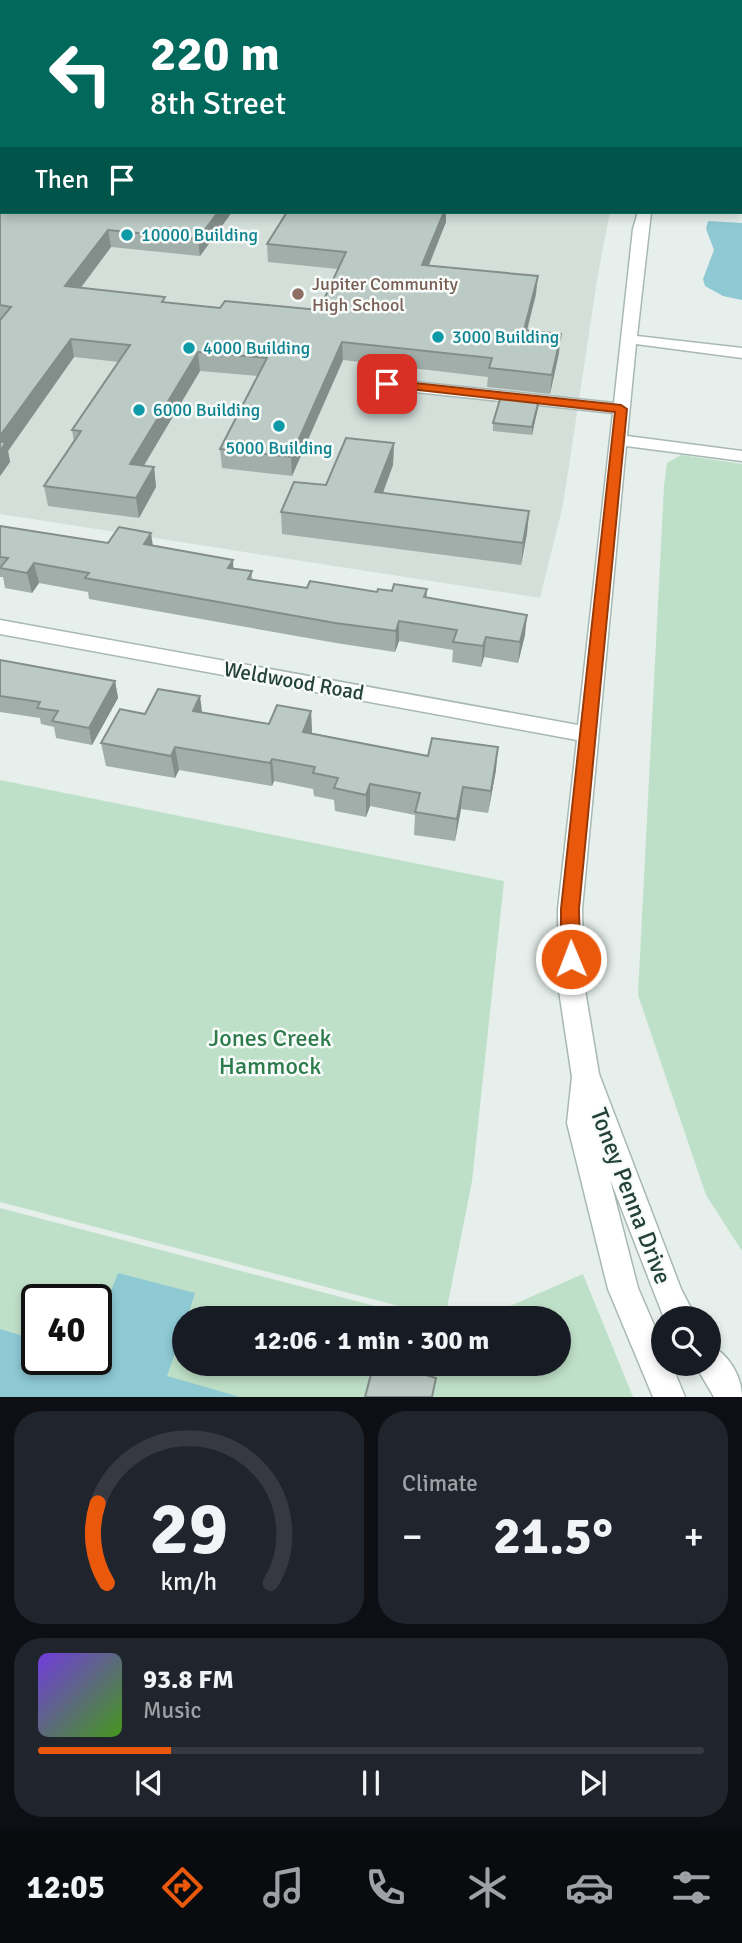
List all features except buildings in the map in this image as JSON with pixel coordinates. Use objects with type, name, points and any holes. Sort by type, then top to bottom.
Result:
[{"type":"street","name":"Toney Penna Drive","points":[[644,214],[628,339],[570,909],[571,984],[585,1074],[674,1306]]},
{"type":"street","points":[[628,339],[742,353]]},
{"type":"street","points":[[387,384],[621,409]]},
{"type":"street","points":[[618,440],[742,456]]},
{"type":"street","name":"Weldwood Road","points":[[0,627],[587,734]]},
{"type":"street","name":"Toney Penna Drive","points":[[585,1074],[581,1123],[623,1289],[669,1397]]},
{"type":"street","points":[[719,1376],[733,1397]]},
{"type":"shaded area","name":"Jupiter Community High School","points":[[0,214],[610,214],[563,505],[540,598],[0,514]]},
{"type":"green space","points":[[681,455],[742,464],[742,1251],[706,1195],[638,995],[664,486],[667,463]]},
{"type":"green space","name":"Jones Creek Hammock","points":[[0,780],[504,881],[472,1181],[447,1306],[399,1306],[0,1202]]},
{"type":"green space","points":[[0,1208],[375,1306],[172,1306],[172,1376],[571,1376],[571,1306],[510,1306],[583,1274],[633,1397],[0,1397]]},
{"type":"water","points":[[708,221],[742,223],[742,300],[723,296],[705,286],[703,279],[714,250],[706,229]]},
{"type":"water","points":[[118,1273],[195,1293],[191,1306],[172,1306],[172,1362],[167,1376],[240,1397],[0,1397],[0,1329],[21,1335],[21,1375],[112,1375],[112,1289]]},
{"type":"place","name":"10000 Building","points":[[127,235]]},
{"type":"place","name":"Jupiter Community High School","points":[[298,294]]},
{"type":"place","name":"3000 Building","points":[[438,337]]},
{"type":"place","name":"4000 Building","points":[[189,348]]},
{"type":"place","name":"6000 Building","points":[[139,410]]},
{"type":"place","name":"5000 Building","points":[[279,426]]},
{"type":"route","points":[[387,384],[621,409],[570,909],[571,959]]}]
